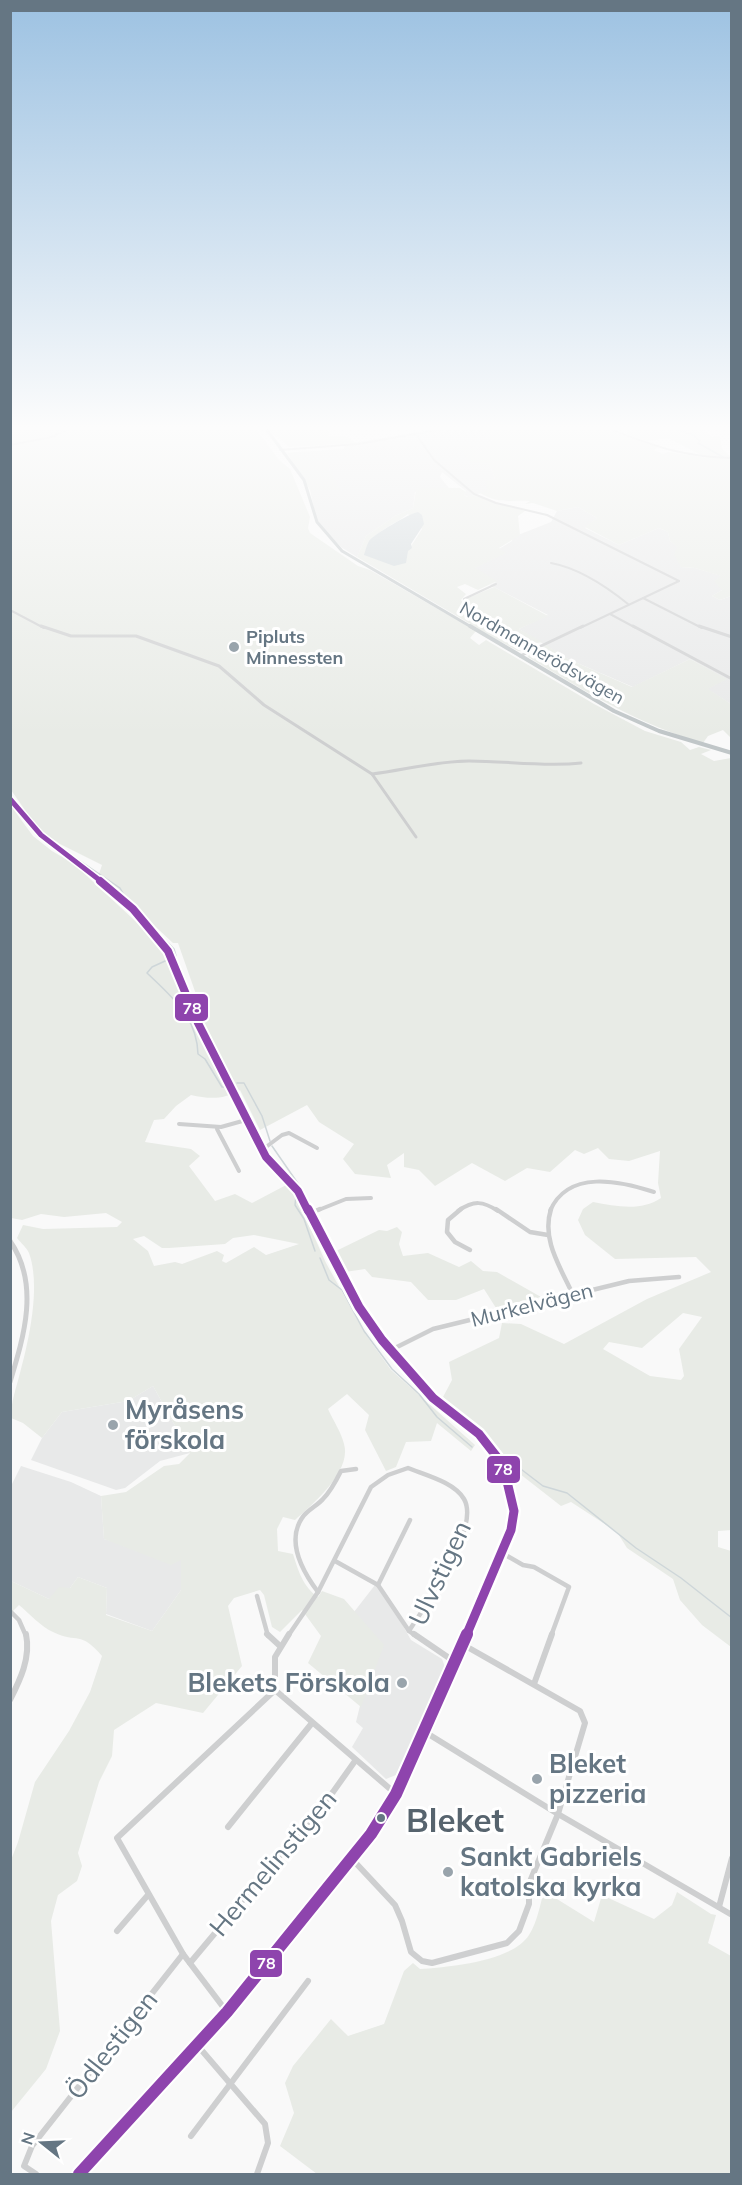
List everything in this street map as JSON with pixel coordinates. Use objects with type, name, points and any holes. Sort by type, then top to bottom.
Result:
[{"type":"main road","name":"Nordmannerödsvägen","points":[[325,532],[337,546],[520,656],[639,723],[691,742],[732,753]]},
{"type":"street","points":[[520,656],[679,581],[581,532]]},
{"type":"street","points":[[552,563],[612,591],[629,604]]},
{"type":"street","points":[[496,584],[466,597],[465,606],[534,649]]},
{"type":"street","points":[[643,598],[702,628],[732,637]]},
{"type":"street","points":[[10,610],[50,631],[71,636],[136,636],[219,666],[264,705],[372,774],[416,837]]},
{"type":"street","points":[[609,613],[732,679]]},
{"type":"street","points":[[372,774],[466,761],[515,762],[551,766],[581,763]]},
{"type":"street","points":[[10,799],[45,839],[80,863],[133,909],[162,943],[172,958],[198,1023],[266,1157],[291,1182],[311,1213],[359,1307],[391,1350],[433,1398],[479,1434],[502,1465],[514,1511],[511,1530],[502,1553],[396,1794],[352,1859],[227,2012],[79,2175]]},
{"type":"street","points":[[179,1124],[203,1124],[216,1128],[228,1127],[246,1120]]},
{"type":"street","points":[[216,1128],[221,1133],[239,1171]]},
{"type":"street","points":[[262,1150],[282,1135],[290,1133],[317,1148]]},
{"type":"street","points":[[573,1294],[548,1235],[548,1218],[553,1202],[572,1186],[594,1181],[634,1185],[654,1192]]},
{"type":"street","points":[[311,1213],[346,1199],[371,1198]]},
{"type":"street","points":[[470,1250],[455,1244],[446,1231],[446,1221],[452,1214],[473,1202],[485,1203],[530,1232],[548,1235]]},
{"type":"street","points":[[10,1241],[22,1255],[28,1291],[18,1355],[10,1382]]},
{"type":"street","name":"Murkelvägen","points":[[391,1350],[433,1329],[629,1281],[679,1277]]},
{"type":"street","name":"Ulvstigen","points":[[275,1690],[275,1657],[280,1646],[303,1617],[318,1592],[371,1487],[388,1475],[408,1468],[450,1487],[463,1498],[469,1514],[466,1527],[445,1569],[409,1631],[454,1662]]},
{"type":"street","points":[[318,1592],[309,1582],[297,1557],[300,1523],[306,1514],[327,1496],[341,1471],[356,1469]]},
{"type":"street","points":[[378,1585],[410,1520]]},
{"type":"street","points":[[502,1553],[534,1567],[569,1587],[534,1684]]},
{"type":"street","points":[[335,1561],[378,1585],[409,1631]]},
{"type":"street","points":[[257,1596],[266,1634],[280,1646]]},
{"type":"street","points":[[10,1611],[22,1622],[28,1645],[22,1676],[10,1700]]},
{"type":"street","points":[[352,1859],[393,1902],[400,1915],[412,1954],[419,1962],[432,1963],[507,1943],[519,1931],[525,1919],[529,1884],[558,1814],[585,1723],[580,1711],[462,1644]]},
{"type":"street","points":[[227,2012],[183,1954],[117,1838],[275,1690],[396,1794]]},
{"type":"street","points":[[228,1827],[312,1724]]},
{"type":"street","points":[[425,1732],[558,1814],[732,1915]]},
{"type":"street","name":"Hermelinstigen","points":[[190,1963],[333,1792],[355,1761]]},
{"type":"street","points":[[719,1907],[732,1858]]},
{"type":"street","points":[[117,1931],[148,1895]]},
{"type":"street","name":"Ödlestigen","points":[[36,2175],[24,2166],[32,2146],[183,1954]]},
{"type":"street","points":[[191,2136],[308,1981]]},
{"type":"street","points":[[198,2046],[265,2124],[268,2142],[257,2175]]},
{"type":"shaded area","points":[[11,532],[310,532],[358,566],[370,570],[476,631],[470,638],[479,645],[486,640],[594,704],[645,731],[681,742],[690,750],[699,747],[711,750],[701,754],[714,761],[731,758],[732,1530],[718,1531],[718,1547],[731,1551],[731,1647],[702,1625],[680,1600],[673,1579],[627,1548],[617,1532],[571,1502],[561,1506],[520,1474],[492,1441],[443,1397],[452,1380],[449,1362],[499,1338],[502,1323],[521,1324],[564,1344],[647,1299],[711,1272],[696,1257],[615,1259],[585,1235],[578,1220],[583,1209],[593,1202],[636,1206],[661,1198],[658,1183],[660,1151],[629,1161],[609,1159],[598,1148],[584,1154],[575,1150],[550,1172],[527,1168],[505,1181],[472,1163],[435,1186],[419,1170],[404,1167],[404,1153],[387,1165],[391,1178],[355,1174],[343,1159],[354,1144],[319,1122],[307,1105],[260,1130],[240,1090],[228,1096],[216,1098],[191,1095],[164,1119],[154,1120],[145,1142],[191,1149],[200,1156],[189,1166],[215,1201],[235,1194],[252,1203],[290,1183],[326,1263],[366,1335],[391,1370],[475,1445],[471,1451],[437,1423],[431,1441],[406,1442],[396,1467],[386,1471],[365,1430],[369,1415],[347,1394],[328,1409],[344,1444],[345,1454],[342,1465],[329,1486],[295,1520],[283,1517],[277,1529],[278,1551],[293,1554],[302,1578],[313,1593],[318,1597],[322,1591],[344,1599],[384,1645],[361,1707],[308,1663],[321,1636],[302,1610],[280,1632],[272,1627],[264,1595],[260,1590],[234,1598],[228,1606],[242,1666],[203,1713],[156,1703],[114,1730],[112,1756],[99,1782],[78,1853],[82,1866],[77,1881],[58,1895],[51,1921],[60,2031],[46,2069],[11,2112],[11,1860],[35,1782],[69,1731],[90,1692],[102,1656],[83,1640],[49,1630],[19,1605],[11,1613],[11,1581],[49,1599],[59,1587],[70,1588],[78,1577],[107,1588],[106,1615],[152,1631],[181,1590],[181,1560],[171,1565],[104,1539],[101,1496],[126,1492],[164,1466],[179,1464],[190,1453],[153,1386],[128,1401],[62,1412],[42,1438],[23,1423],[11,1418],[30,1329],[34,1297],[34,1281],[29,1253],[17,1238],[23,1225],[43,1229],[117,1227],[122,1222],[106,1213],[64,1217],[41,1214],[22,1220],[11,1218],[11,806],[33,836],[74,864],[162,946],[185,1004],[198,1000],[178,943],[173,943],[99,874],[102,865],[60,844],[34,823],[11,790]],"holes":[[[254,1235],[299,1244],[266,1255],[254,1247],[226,1263],[222,1261],[224,1255],[217,1251],[182,1264],[175,1262],[154,1266],[148,1251],[133,1239],[144,1236],[162,1248],[225,1244],[233,1238]],[[683,1313],[702,1317],[679,1349],[684,1376],[681,1380],[650,1376],[603,1349],[609,1342],[642,1348]]]},
{"type":"shaded area","points":[[326,532],[372,532],[366,536],[357,557],[341,547]]},
{"type":"shaded area","points":[[372,532],[381,532],[369,542],[408,551],[420,532],[520,532],[520,535],[499,548],[506,553],[475,568],[497,581],[478,590],[465,584],[457,587],[466,594],[461,600],[467,611],[525,646],[526,650],[518,651],[494,638],[357,557],[366,536]]},
{"type":"shaded area","points":[[380,532],[419,532],[411,544],[412,548],[408,551],[406,563],[394,566],[364,555],[372,538]]},
{"type":"shaded area","points":[[526,532],[593,532],[619,545],[650,532],[668,532],[670,541],[678,547],[681,567],[695,568],[722,576],[722,590],[712,596],[720,600],[731,596],[731,704],[707,689],[726,679],[690,659],[633,687],[568,659],[519,629],[548,615],[490,585],[496,582],[474,568],[505,553],[499,549],[512,541],[513,537]]},
{"type":"shaded area","points":[[594,532],[650,532],[619,545]]},
{"type":"shaded area","points":[[668,532],[731,532],[731,596],[720,600],[712,596],[722,590],[714,581],[721,576],[695,568],[681,567],[674,555],[677,547],[670,541]]},
{"type":"shaded area","points":[[494,587],[548,616],[519,629],[543,642],[530,644],[470,609],[466,600],[468,598]]},
{"type":"shaded area","points":[[546,645],[568,659],[632,687],[690,659],[727,679],[708,689],[731,704],[731,738],[723,730],[708,736],[703,743],[634,717],[528,657],[529,654]]},
{"type":"shaded area","points":[[397,1227],[402,1232],[399,1244],[403,1256],[428,1253],[459,1267],[471,1261],[483,1271],[497,1272],[541,1297],[496,1308],[484,1289],[456,1300],[428,1300],[411,1282],[372,1277],[365,1269],[345,1272],[336,1251],[379,1230],[387,1231]]},
{"type":"shaded area","name":"Myråsens förskola","points":[[153,1386],[190,1453],[160,1461],[125,1488],[116,1490],[31,1460],[42,1438],[62,1412],[128,1401]]},
{"type":"shaded area","points":[[21,1466],[71,1482],[101,1496],[104,1539],[181,1560],[181,1590],[152,1631],[106,1614],[107,1588],[78,1577],[70,1588],[49,1599],[11,1581],[10,1488]]},
{"type":"shaded area","name":"Blekets Förskola","points":[[375,1585],[384,1592],[411,1640],[442,1659],[445,1667],[396,1775],[386,1779],[352,1747],[363,1728],[356,1722],[370,1665],[354,1612]]},
{"type":"shaded area","points":[[544,1891],[594,1922],[602,1895],[654,1919],[672,1905],[677,1892],[716,1915],[708,1943],[731,1956],[731,2174],[317,2174],[280,2146],[294,2113],[285,2083],[293,2066],[331,2019],[348,2036],[384,2024],[404,1971],[413,1963],[420,1969],[479,1961],[495,1957],[521,1944],[532,1930]]},
{"type":"waterway","points":[[10,795],[28,818]]},
{"type":"waterway","points":[[55,844],[120,888],[129,904]]},
{"type":"waterway","points":[[139,913],[174,949],[176,956],[152,967],[147,973],[182,1009],[193,1029],[198,1054],[205,1059],[222,1087],[225,1087]]},
{"type":"waterway","points":[[237,1083],[244,1083],[262,1116],[270,1141]]},
{"type":"waterway","points":[[272,1146],[299,1185]]},
{"type":"waterway","points":[[296,1196],[295,1205],[304,1219],[315,1251]]},
{"type":"waterway","points":[[320,1258],[329,1280],[342,1290],[364,1331],[392,1369],[419,1394],[437,1417],[472,1447]]},
{"type":"waterway","points":[[509,1460],[543,1486],[567,1493],[636,1548],[681,1578],[732,1618]]},
{"type":"transit line","name":"78","points":[[10,799],[41,835],[80,863],[133,909],[168,951],[198,1023],[266,1157],[298,1191],[359,1307],[382,1340],[433,1398],[479,1434],[497,1457],[505,1473],[514,1511],[511,1530],[505,1546],[417,1750],[396,1794],[371,1834],[227,2012],[79,2174]]},
{"type":"place","name":"Pipluts Minnessten","points":[[234,647]]},
{"type":"place","name":"Myråsens förskola","points":[[113,1425]]},
{"type":"place","name":"Blekets Förskola","points":[[402,1683]]},
{"type":"place","name":"Bleket pizzeria","points":[[537,1779]]},
{"type":"place","name":"Sankt Gabriels katolska kyrka","points":[[448,1872]]},
{"type":"district","name":"Bleket","points":[[455,1820]]}]
